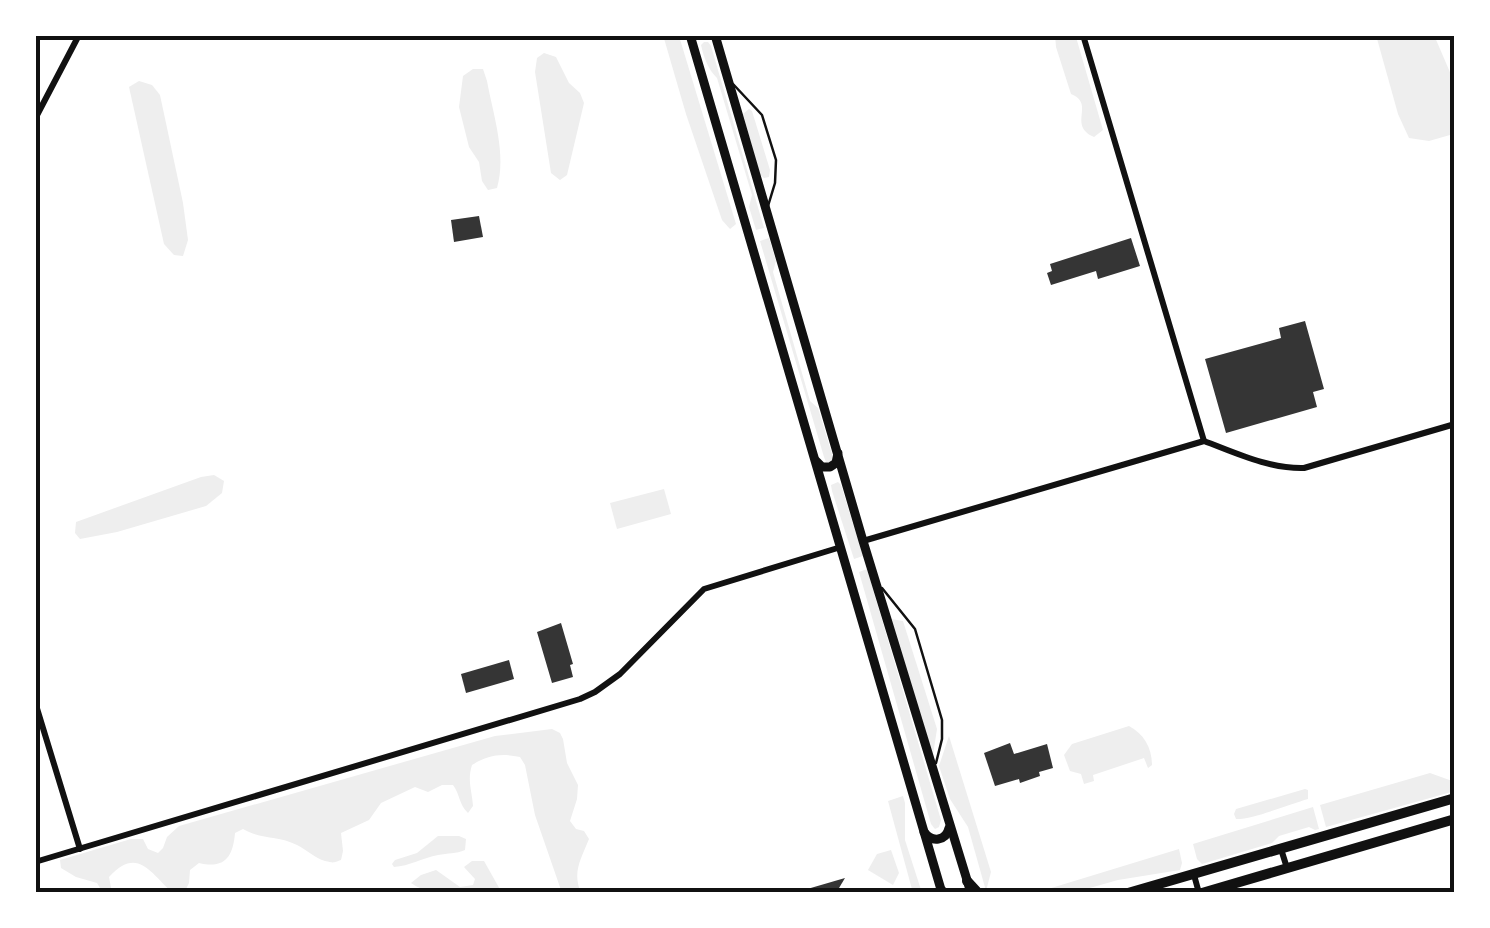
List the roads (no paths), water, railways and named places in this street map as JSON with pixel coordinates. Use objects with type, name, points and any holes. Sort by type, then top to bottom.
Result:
[{"type":"main road","points":[[690,35],[942,892]]},
{"type":"main road","points":[[694,52],[697,41],[703,37],[716,40],[933,774],[972,889]]},
{"type":"main road","points":[[815,459],[822,467],[830,467],[836,463],[838,453]]},
{"type":"main road","points":[[824,490],[832,478],[842,479],[847,485]]},
{"type":"main road","points":[[1128,893],[1455,798]]},
{"type":"main road","points":[[1200,893],[1455,818]]},
{"type":"main road","points":[[923,830],[931,839],[939,840],[946,835],[948,822]]},
{"type":"street","points":[[35,119],[79,35]]},
{"type":"street","points":[[1082,35],[1204,441]]},
{"type":"street","points":[[864,541],[1204,441],[1286,469],[1304,468],[1455,424]]},
{"type":"street","points":[[35,862],[580,699],[620,674],[704,589],[841,547]]},
{"type":"street","points":[[35,702],[80,849]]},
{"type":"street","points":[[1432,826],[1441,802]]},
{"type":"street","points":[[1281,849],[1287,868]]},
{"type":"street","points":[[1194,874],[1200,893]]},
{"type":"lane","points":[[726,76],[762,114],[772,146],[775,183],[766,212]]},
{"type":"lane","points":[[875,578],[915,629],[922,650],[942,720],[933,774]]}]
